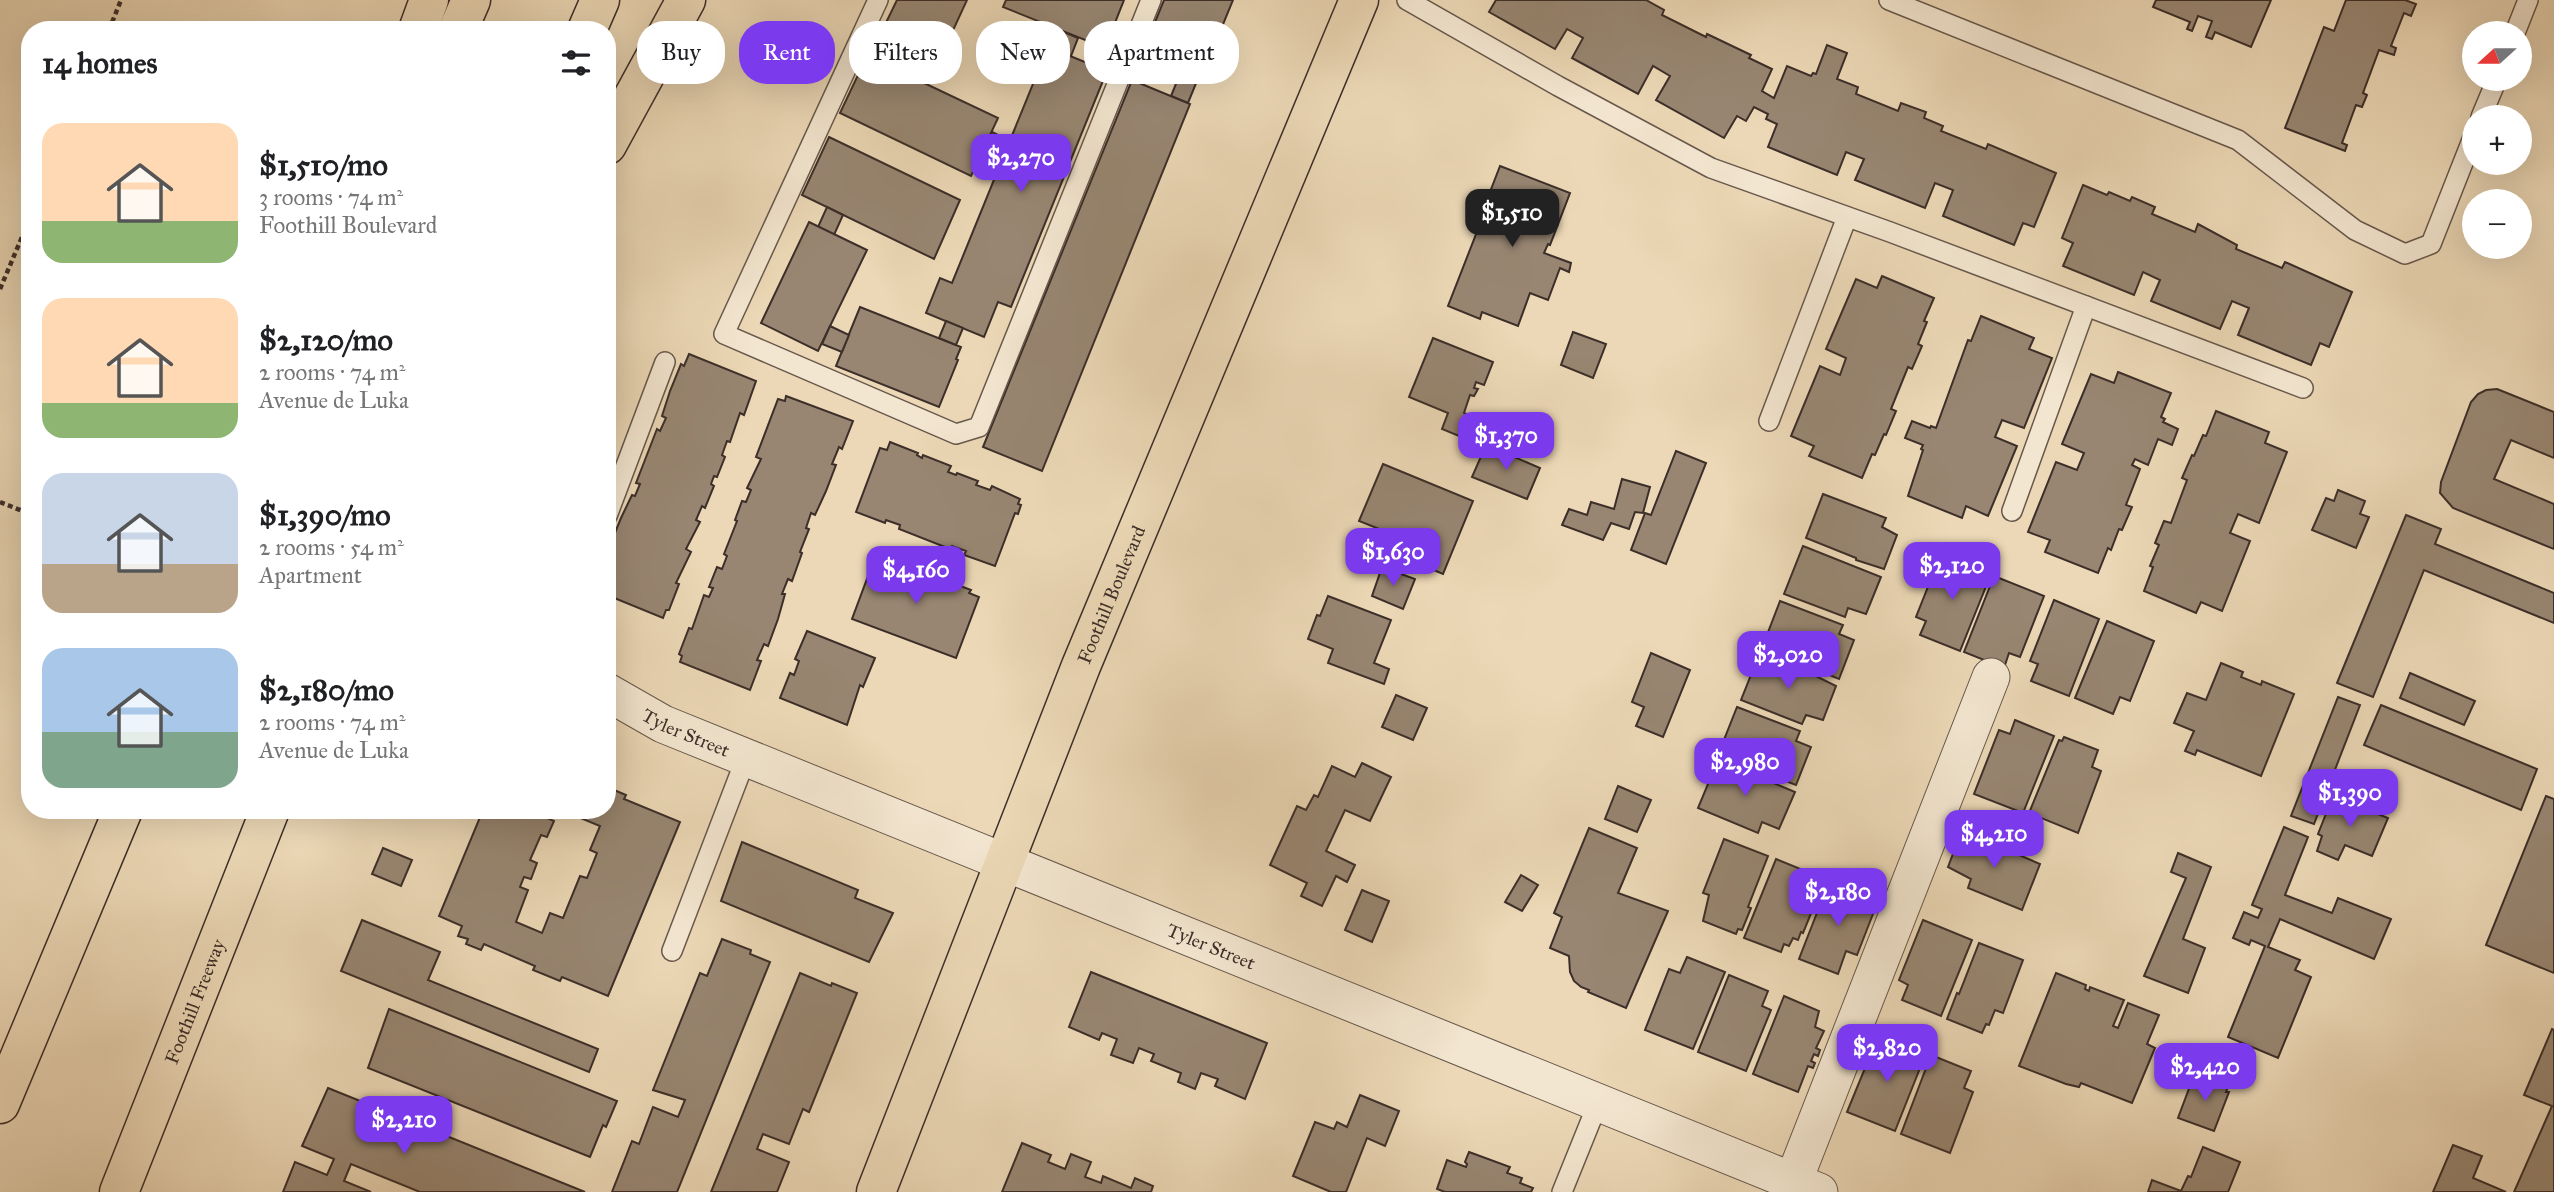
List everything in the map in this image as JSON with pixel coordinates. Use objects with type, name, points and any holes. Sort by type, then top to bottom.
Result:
[{"type":"main road","points":[[421,21],[429,0]]},
{"type":"main road","points":[[462,21],[471,0]]},
{"type":"main road","points":[[591,21],[600,0]]},
{"type":"main road","points":[[616,129],[687,0]]},
{"type":"main road","name":"Foothill Boulevard","points":[[876,1192],[1081,666],[1359,0]]},
{"type":"main road","points":[[0,1104],[119,819]]},
{"type":"main road","name":"Foothill Freeway","points":[[119,1192],[266,819]]},
{"type":"street","points":[[1806,1187],[1991,677]]},
{"type":"street","name":"Tyler Street","points":[[616,697],[663,724],[1806,1187]]},
{"type":"lane","points":[[878,0],[724,334],[956,434],[979,427],[1151,0]]},
{"type":"lane","points":[[1407,0],[1711,169],[1847,217],[2303,388]]},
{"type":"lane","points":[[1889,0],[2238,140],[2355,230],[2405,254],[2431,244],[2462,165]]},
{"type":"lane","points":[[2520,21],[2528,0]]},
{"type":"lane","points":[[1769,421],[1847,217]]},
{"type":"lane","points":[[2012,511],[2086,306]]},
{"type":"lane","points":[[616,492],[665,362]]},
{"type":"lane","points":[[672,951],[746,758]]},
{"type":"lane","points":[[1562,1192],[1598,1103]]},
{"type":"path","points":[[113,21],[121,0]]},
{"type":"path","points":[[0,289],[21,239]]},
{"type":"path","points":[[0,502],[21,510]]},
{"type":"building","points":[[897,0],[967,0],[957,21],[887,21]]},
{"type":"building","points":[[1006,0],[1124,0],[1116,21],[1084,21],[1084,40],[1070,34],[1070,21],[1038,21],[1003,7]]},
{"type":"building","points":[[1164,0],[1233,0],[1224,21],[1155,21]]},
{"type":"building","points":[[1496,0],[1646,0],[1664,10],[1662,15],[1751,55],[1749,58],[1772,69],[1762,91],[1774,98],[1787,66],[1811,76],[1816,74],[1827,45],[1847,53],[1837,79],[1858,87],[1856,94],[1898,111],[1901,103],[1926,112],[1924,118],[1943,126],[1941,131],[1986,149],[1988,144],[2056,173],[2034,227],[2023,223],[2014,245],[1943,216],[1953,190],[1935,183],[1925,208],[1855,180],[1864,159],[1846,152],[1837,175],[1768,147],[1777,124],[1766,119],[1768,114],[1754,107],[1746,121],[1737,116],[1724,138],[1656,100],[1670,76],[1653,66],[1638,94],[1572,58],[1583,38],[1567,29],[1555,49],[1489,12]]},
{"type":"building","points":[[2156,0],[2271,0],[2251,47],[2215,32],[2212,39],[2206,37],[2212,21],[2198,16],[2192,31],[2187,29],[2190,22],[2153,7]]},
{"type":"building","points":[[2346,0],[2405,0],[2416,4],[2411,16],[2404,13],[2391,46],[2396,48],[2394,55],[2379,50],[2363,93],[2367,95],[2362,107],[2356,105],[2342,143],[2347,145],[2345,151],[2285,128],[2324,27],[2334,31]]},
{"type":"building","points":[[1070,35],[1078,38],[1070,56]]},
{"type":"building","points":[[1070,56],[1084,62],[1084,84],[1102,84],[1011,307],[998,302],[984,337],[926,313],[940,278],[952,283],[1033,84],[1070,84]]},
{"type":"building","points":[[854,84],[926,84],[998,118],[971,176],[840,113]]},
{"type":"building","points":[[1130,84],[1142,84],[1190,104],[1042,471],[983,447]]},
{"type":"building","points":[[1176,84],[1196,84],[1188,103],[1171,96]]},
{"type":"building","points":[[992,132],[1010,141],[1004,157],[984,149]]},
{"type":"building","points":[[829,137],[960,200],[934,259],[802,195]]},
{"type":"building","points":[[1500,166],[1570,193],[1550,245],[1548,244],[1544,253],[1571,263],[1569,272],[1560,268],[1548,300],[1530,293],[1518,326],[1482,312],[1480,319],[1448,306]]},
{"type":"building","points":[[2083,185],[2130,201],[2132,197],[2155,207],[2152,214],[2195,232],[2198,224],[2237,245],[2236,249],[2282,268],[2285,262],[2352,292],[2329,347],[2320,343],[2311,365],[2238,335],[2249,308],[2232,301],[2220,329],[2151,301],[2160,280],[2143,272],[2134,295],[2063,266],[2073,243],[2062,238]]},
{"type":"building","points":[[827,207],[843,215],[834,235],[818,227]]},
{"type":"building","points":[[809,222],[867,250],[818,351],[761,323]]},
{"type":"building","points":[[1882,276],[1934,298],[1918,344],[1922,346],[1912,369],[1908,367],[1891,409],[1896,411],[1862,478],[1809,456],[1814,446],[1791,436],[1820,366],[1840,375],[1846,358],[1826,349],[1856,279],[1877,288]]},
{"type":"building","points":[[860,307],[961,347],[939,407],[836,366]]},
{"type":"building","points":[[1981,316],[2034,338],[2029,349],[2052,358],[2024,428],[2002,420],[1995,437],[2017,446],[1988,516],[1966,506],[1962,518],[1908,496],[1923,445],[1905,438],[1912,421],[1936,428],[1968,340],[1971,341]]},
{"type":"building","points":[[946,321],[963,328],[956,345],[939,338]]},
{"type":"building","points":[[830,326],[849,335],[842,352],[822,344]]},
{"type":"building","points":[[1573,332],[1606,344],[1593,378],[1561,365]]},
{"type":"building","points":[[1433,338],[1493,362],[1484,385],[1476,382],[1474,388],[1478,389],[1474,396],[1470,395],[1464,413],[1472,416],[1469,421],[1477,424],[1471,441],[1442,429],[1448,413],[1409,397]]},
{"type":"building","points":[[689,354],[756,381],[744,415],[740,413],[730,442],[727,441],[722,455],[725,457],[717,477],[714,476],[711,484],[714,486],[705,508],[702,506],[696,520],[700,522],[686,549],[691,552],[676,583],[679,584],[669,610],[666,610],[663,618],[616,599],[616,530],[640,484],[636,483],[657,429],[660,431],[666,418],[662,416],[670,391],[681,364],[684,366]]},
{"type":"building","points":[[2118,372],[2171,393],[2161,417],[2165,419],[2163,422],[2178,429],[2172,445],[2158,439],[2148,465],[2135,459],[2132,465],[2140,469],[2126,505],[2132,507],[2111,550],[2108,548],[2098,573],[2045,552],[2050,540],[2028,532],[2056,462],[2077,470],[2084,453],[2062,444],[2091,374],[2114,383]]},
{"type":"building","points":[[2497,389],[2554,412],[2554,458],[2511,440],[2494,479],[2554,504],[2554,549],[2453,508],[2440,493],[2441,482],[2471,402],[2486,390]]},
{"type":"building","points":[[786,396],[853,421],[842,449],[839,447],[832,464],[836,465],[826,491],[815,515],[811,513],[806,528],[809,529],[800,552],[802,553],[792,581],[788,579],[782,594],[785,594],[778,619],[768,646],[764,644],[757,660],[761,661],[750,690],[680,662],[682,656],[679,654],[689,628],[692,629],[704,595],[709,597],[713,588],[709,587],[717,567],[722,569],[727,556],[724,554],[737,521],[735,520],[742,501],[746,502],[751,490],[747,488],[761,459],[756,457],[778,399],[785,401]]},
{"type":"building","points":[[2216,411],[2269,432],[2265,443],[2287,452],[2259,523],[2238,514],[2230,533],[2250,541],[2222,611],[2201,602],[2196,613],[2144,591],[2159,545],[2155,543],[2164,521],[2171,523],[2187,480],[2182,478],[2203,435],[2206,436]]},
{"type":"building","points":[[890,442],[918,453],[922,458],[923,455],[951,466],[948,472],[978,481],[976,485],[990,490],[992,486],[1020,499],[1018,514],[1015,513],[995,566],[964,555],[966,551],[952,546],[950,549],[899,529],[900,525],[886,520],[885,523],[856,512],[880,448],[887,450]]},
{"type":"building","points":[[1486,445],[1540,468],[1527,499],[1472,477]]},
{"type":"building","points":[[1676,451],[1706,463],[1666,564],[1631,550],[1645,513],[1651,515]]},
{"type":"building","points":[[1383,464],[1473,501],[1443,574],[1385,550],[1392,534],[1359,521]]},
{"type":"building","points":[[1622,479],[1650,487],[1643,513],[1635,512],[1629,529],[1611,523],[1603,540],[1562,525],[1569,509],[1587,515],[1591,502],[1614,509]]},
{"type":"building","points":[[2338,490],[2365,501],[2360,514],[2369,517],[2356,548],[2312,530],[2326,498],[2334,501]]},
{"type":"building","points":[[1823,494],[1886,518],[1882,527],[1897,535],[1884,569],[1806,538]]},
{"type":"building","points":[[2406,515],[2441,529],[2435,544],[2554,593],[2554,623],[2424,570],[2373,697],[2337,683]]},
{"type":"building","points":[[1803,546],[1881,577],[1866,614],[1848,608],[1845,617],[1784,594]]},
{"type":"building","points":[[877,552],[906,563],[905,567],[971,590],[969,593],[979,597],[956,658],[852,619]]},
{"type":"building","points":[[1941,554],[1991,574],[1960,651],[1920,635],[1926,621],[1916,617]]},
{"type":"building","points":[[1382,567],[1415,579],[1403,609],[1372,596]]},
{"type":"building","points":[[1994,576],[2044,596],[2020,657],[2009,653],[2004,668],[1964,652]]},
{"type":"building","points":[[1328,596],[1391,620],[1374,663],[1389,669],[1384,684],[1328,663],[1333,649],[1308,639]]},
{"type":"building","points":[[2054,600],[2099,619],[2069,696],[2031,681],[2038,664],[2030,661]]},
{"type":"building","points":[[1780,601],[1843,625],[1839,634],[1854,640],[1839,679],[1762,648]]},
{"type":"building","points":[[2107,621],[2154,641],[2130,701],[2120,697],[2113,714],[2075,698]]},
{"type":"building","points":[[807,631],[875,658],[863,687],[860,685],[847,725],[780,698],[790,673],[794,675],[799,661],[795,659]]},
{"type":"building","points":[[1651,653],[1690,670],[1663,737],[1636,726],[1644,707],[1632,702]]},
{"type":"building","points":[[1759,655],[1809,675],[1810,673],[1836,686],[1823,720],[1806,715],[1802,724],[1741,700]]},
{"type":"building","points":[[2221,663],[2243,672],[2241,677],[2261,685],[2262,681],[2294,694],[2261,776],[2197,750],[2195,755],[2185,751],[2194,731],[2174,723],[2187,693],[2206,700]]},
{"type":"building","points":[[2410,673],[2475,701],[2464,725],[2400,698]]},
{"type":"building","points":[[1396,695],[1427,708],[1413,740],[1382,727]]},
{"type":"building","points":[[2338,697],[2360,705],[2314,824],[2291,816]]},
{"type":"building","points":[[2381,705],[2537,769],[2521,810],[2364,745]]},
{"type":"building","points":[[1737,707],[1800,731],[1796,741],[1811,747],[1796,785],[1718,755]]},
{"type":"building","points":[[2015,720],[2054,736],[2023,813],[1974,794],[1999,730],[2010,734]]},
{"type":"building","points":[[2064,737],[2098,750],[2092,767],[2101,771],[2078,833],[2029,813],[2059,740],[2062,741]]},
{"type":"building","points":[[1718,760],[1795,792],[1779,829],[1762,822],[1758,833],[1698,808]]},
{"type":"building","points":[[1362,763],[1391,777],[1370,821],[1345,810],[1326,851],[1355,865],[1347,882],[1336,876],[1322,906],[1301,896],[1307,883],[1270,865],[1297,806],[1306,810],[1314,795],[1318,797],[1332,766],[1355,777]]},
{"type":"building","points":[[1618,786],[1651,800],[1637,832],[1605,819]]},
{"type":"building","points":[[616,791],[626,795],[624,799],[680,822],[608,996],[562,977],[560,981],[533,970],[535,966],[484,944],[481,950],[466,944],[468,939],[458,936],[462,926],[439,916],[479,819],[549,819],[554,821],[547,837],[541,835],[530,860],[537,863],[531,879],[524,877],[520,887],[528,890],[516,922],[542,933],[550,913],[563,918],[580,876],[587,878],[597,853],[590,850],[600,826],[583,819],[616,819]]},
{"type":"building","points":[[2333,796],[2388,818],[2372,856],[2345,845],[2338,860],[2317,851],[2322,836],[2318,834]]},
{"type":"building","points":[[2546,796],[2554,799],[2554,973],[2486,945]]},
{"type":"building","points":[[2284,827],[2308,837],[2285,895],[2332,913],[2338,898],[2391,919],[2374,959],[2280,919],[2268,947],[2300,960],[2295,970],[2311,977],[2278,1058],[2228,1037],[2265,946],[2251,940],[2249,945],[2233,938],[2244,912],[2258,918],[2262,909],[2252,905]]},
{"type":"building","points":[[1589,828],[1637,848],[1618,893],[1668,911],[1626,1008],[1581,987],[1570,972],[1569,956],[1550,948],[1562,917],[1554,913]]},
{"type":"building","points":[[1961,833],[1967,836],[1968,833],[2040,864],[2022,910],[1968,888],[1971,879],[1948,867]]},
{"type":"building","points":[[1724,839],[1768,856],[1742,930],[1738,929],[1736,934],[1703,921],[1709,895],[1703,893]]},
{"type":"building","points":[[742,842],[858,890],[855,898],[893,913],[869,962],[721,901]]},
{"type":"building","points":[[383,848],[412,860],[401,886],[372,874]]},
{"type":"building","points":[[2178,853],[2211,867],[2183,939],[2205,948],[2188,993],[2144,976],[2186,878],[2171,872]]},
{"type":"building","points":[[1776,859],[1825,879],[1803,933],[1801,932],[1798,940],[1793,938],[1789,946],[1784,944],[1781,952],[1744,938]]},
{"type":"building","points":[[1521,875],[1538,885],[1522,911],[1505,902]]},
{"type":"building","points":[[1829,882],[1878,901],[1857,955],[1846,951],[1838,974],[1799,959]]},
{"type":"building","points":[[1362,890],[1389,901],[1372,942],[1345,930]]},
{"type":"building","points":[[362,920],[440,952],[428,980],[598,1049],[589,1072],[341,971]]},
{"type":"building","points":[[1923,920],[1972,940],[1941,1016],[1902,1000],[1908,985],[1899,980]]},
{"type":"building","points":[[722,939],[751,950],[750,954],[770,962],[677,1192],[612,1192],[632,1141],[639,1144],[653,1107],[678,1117],[685,1100],[653,1090],[700,973],[707,976]]},
{"type":"building","points":[[1979,943],[2023,960],[2003,1013],[1995,1010],[1989,1025],[1986,1024],[1982,1033],[1947,1019]]},
{"type":"building","points":[[1687,957],[1725,972],[1693,1049],[1645,1030],[1669,969],[1680,973]]},
{"type":"building","points":[[1091,972],[1267,1043],[1245,1099],[1215,1086],[1218,1079],[1201,1073],[1195,1089],[1178,1082],[1181,1073],[1151,1061],[1154,1054],[1139,1048],[1133,1063],[1111,1055],[1117,1039],[1102,1033],[1099,1040],[1069,1027]]},
{"type":"building","points":[[800,973],[857,993],[809,1112],[803,1109],[789,1144],[763,1134],[757,1149],[789,1162],[777,1192],[711,1192]]},
{"type":"building","points":[[2056,973],[2086,985],[2085,989],[2089,991],[2090,987],[2124,1000],[2113,1026],[2118,1028],[2128,1003],[2159,1015],[2147,1044],[2155,1048],[2132,1103],[2081,1083],[2079,1087],[2066,1084],[2019,1066]]},
{"type":"building","points":[[1729,975],[1768,991],[1762,1006],[1771,1010],[1746,1071],[1698,1052]]},
{"type":"building","points":[[1784,996],[1819,1011],[1815,1027],[1824,1031],[1816,1048],[1820,1050],[1818,1056],[1814,1054],[1811,1061],[1815,1063],[1813,1068],[1808,1066],[1798,1092],[1753,1074]]},
{"type":"building","points":[[389,1009],[617,1101],[606,1127],[603,1125],[590,1157],[368,1068]]},
{"type":"building","points":[[2552,1029],[2554,1192],[2514,1192],[2552,1106],[2524,1095]]},
{"type":"building","points":[[1888,1038],[1926,1053],[1895,1131],[1847,1112],[1872,1051],[1881,1055]]},
{"type":"building","points":[[1931,1055],[1971,1071],[1964,1088],[1973,1092],[1950,1153],[1901,1134]]},
{"type":"building","points":[[2219,1075],[2231,1079],[2226,1092],[2229,1092],[2214,1131],[2178,1118],[2193,1078],[2215,1086]]},
{"type":"building","points":[[328,1088],[585,1192],[420,1192],[351,1164],[344,1181],[371,1192],[283,1192],[295,1162],[327,1175],[334,1159],[302,1146]]},
{"type":"building","points":[[1360,1095],[1399,1111],[1385,1146],[1367,1138],[1346,1192],[1331,1192],[1293,1176],[1315,1122],[1334,1129],[1337,1122],[1347,1127]]},
{"type":"building","points":[[1022,1143],[1051,1155],[1048,1162],[1065,1169],[1071,1154],[1091,1162],[1085,1177],[1101,1183],[1103,1176],[1131,1188],[1135,1178],[1153,1186],[1151,1192],[1002,1192]]},
{"type":"building","points":[[2453,1145],[2482,1156],[2473,1178],[2506,1192],[2433,1192]]},
{"type":"building","points":[[2203,1147],[2240,1162],[2228,1192],[2148,1192],[2152,1180],[2181,1191],[2188,1176],[2191,1177]]},
{"type":"building","points":[[1469,1152],[1510,1167],[1507,1173],[1522,1178],[1520,1183],[1533,1188],[1531,1192],[1445,1192],[1437,1189],[1447,1160],[1466,1167]]}]
